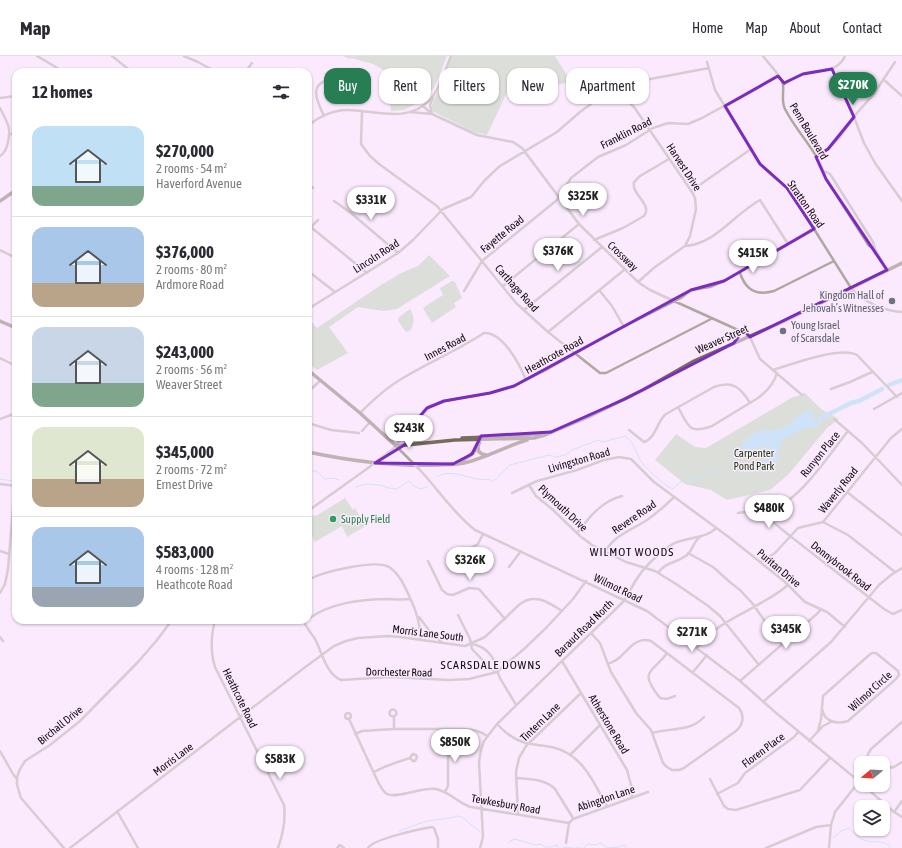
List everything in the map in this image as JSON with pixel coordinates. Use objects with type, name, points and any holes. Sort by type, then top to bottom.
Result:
[{"type":"main road","points":[[0,201],[12,193]]},
{"type":"main road","name":"Weaver Street","points":[[480,438],[534,438],[549,433],[625,399],[694,361],[734,342],[750,337],[902,263]]},
{"type":"main road","points":[[838,295],[851,293],[858,294]]},
{"type":"main road","points":[[0,321],[12,326]]},
{"type":"main road","points":[[312,373],[360,413],[396,446]]},
{"type":"main road","points":[[406,433],[407,440],[412,443]]},
{"type":"main road","name":"Weaver Street","points":[[396,446],[412,443],[549,433]]},
{"type":"main road","points":[[453,464],[466,458],[474,452],[478,446],[480,438]]},
{"type":"main road","points":[[312,453],[356,461],[385,464],[453,464],[464,463],[534,438]]},
{"type":"main road","points":[[478,446],[478,450],[481,454],[490,454]]},
{"type":"street","points":[[37,56],[57,68]]},
{"type":"street","points":[[112,56],[127,68]]},
{"type":"street","points":[[184,56],[209,68]]},
{"type":"street","points":[[312,124],[324,116],[343,110],[390,114],[409,112],[432,114],[430,105],[451,56]]},
{"type":"street","name":"Penn Boulevard","points":[[763,56],[781,80],[783,85],[783,102],[786,110],[816,157],[824,171],[826,179],[870,246],[875,249]]},
{"type":"street","points":[[783,85],[792,78],[803,74],[832,69],[840,64],[845,56]]},
{"type":"street","name":"Stratton Road","points":[[707,62],[713,86],[751,149],[764,169],[787,188],[851,288],[858,294],[882,308],[902,312]]},
{"type":"street","points":[[816,157],[828,149],[840,137],[895,62]]},
{"type":"street","points":[[248,68],[252,63]]},
{"type":"street","name":"Lincoln Road","points":[[649,80],[709,68]]},
{"type":"street","points":[[832,69],[864,143],[875,163],[902,201]]},
{"type":"street","name":"Franklin Road","points":[[559,197],[576,173],[602,154],[626,145],[650,130],[664,124],[695,122],[778,76]]},
{"type":"street","points":[[883,79],[902,96]]},
{"type":"street","points":[[324,82],[320,84],[316,94],[324,116]]},
{"type":"street","points":[[409,112],[423,106],[429,101],[435,92]]},
{"type":"street","points":[[0,98],[12,96]]},
{"type":"street","name":"Lincoln Road","points":[[312,306],[398,253],[442,211],[471,197],[485,180],[500,166],[563,128],[591,104]]},
{"type":"street","name":"Harvest Drive","points":[[631,104],[695,198],[696,209],[690,236],[684,246]]},
{"type":"street","name":"Crossway","points":[[423,106],[432,114],[478,135],[516,143],[525,150],[579,224],[624,270],[638,282],[674,301],[747,334],[750,337]]},
{"type":"street","points":[[0,108],[9,128],[10,134],[6,149],[0,156]]},
{"type":"street","name":"Carthage Road","points":[[362,111],[362,146],[379,164],[437,206],[524,310],[574,354],[600,373],[606,373],[712,319]]},
{"type":"street","points":[[691,191],[751,149]]},
{"type":"street","points":[[594,240],[623,228],[644,216],[646,213],[646,206],[634,189],[634,182],[640,176],[669,159]]},
{"type":"street","name":"Penn Boulevard","points":[[824,171],[830,174],[874,242],[875,249],[887,270]]},
{"type":"street","name":"Fayette Road","points":[[464,291],[482,261],[559,197]]},
{"type":"street","points":[[840,200],[845,197]]},
{"type":"street","points":[[638,282],[655,267],[684,246],[697,245],[706,240],[760,200],[788,244]]},
{"type":"street","points":[[334,202],[351,213],[398,253]]},
{"type":"street","points":[[312,227],[318,220]]},
{"type":"street","points":[[854,223],[859,220]]},
{"type":"street","points":[[503,286],[579,224]]},
{"type":"street","name":"Heathcote Road","points":[[312,508],[396,446],[423,411],[438,403],[490,394],[526,380],[674,301],[691,290],[714,286],[740,273],[822,224]]},
{"type":"street","points":[[312,228],[367,273]]},
{"type":"street","points":[[524,310],[602,247]]},
{"type":"street","points":[[0,250],[12,256]]},
{"type":"street","points":[[740,273],[748,288],[756,292],[767,293],[774,291],[834,261]]},
{"type":"street","points":[[548,332],[624,270]]},
{"type":"street","points":[[312,274],[335,292]]},
{"type":"street","points":[[599,290],[612,306],[624,327]]},
{"type":"street","points":[[734,342],[738,336],[737,330]]},
{"type":"street","name":"Innes Road","points":[[360,413],[379,395],[402,378],[468,344],[484,333],[493,335],[510,350],[521,368],[526,380]]},
{"type":"street","points":[[750,337],[758,356],[802,395]]},
{"type":"street","points":[[773,370],[828,354],[848,352],[856,355],[897,397]]},
{"type":"street","points":[[0,358],[12,364]]},
{"type":"street","points":[[832,389],[872,372]]},
{"type":"street","points":[[678,407],[682,418],[694,429],[700,430],[712,426],[764,393],[775,379],[777,373]]},
{"type":"street","points":[[312,388],[321,380]]},
{"type":"street","points":[[629,430],[644,442],[649,439],[663,416],[714,387],[728,384],[738,387],[750,403]]},
{"type":"street","points":[[874,409],[902,394]]},
{"type":"street","points":[[0,419],[12,414]]},
{"type":"street","points":[[834,419],[876,457],[878,461],[902,485]]},
{"type":"street","points":[[312,424],[331,430],[360,432],[370,422]]},
{"type":"street","name":"Waverly Road","points":[[760,562],[775,553],[798,528],[822,522],[891,438],[902,429]]},
{"type":"street","name":"Runyon Place","points":[[738,513],[762,510],[785,502],[799,492],[848,431]]},
{"type":"street","name":"Wilmot Road","points":[[396,446],[433,484],[461,518],[475,530],[586,581],[652,614],[740,681],[798,732],[854,777]]},
{"type":"street","name":"Livingston Road","points":[[512,493],[545,479],[571,472],[604,460],[619,457],[629,458]]},
{"type":"street","name":"Puritan Drive","points":[[629,458],[636,463],[654,482],[760,562],[788,585],[805,602],[822,609],[845,627]]},
{"type":"street","points":[[0,484],[12,486]]},
{"type":"street","name":"Plymouth Drive","points":[[529,485],[532,492],[536,496],[592,545],[632,565],[658,573],[708,605],[726,623],[759,665]]},
{"type":"street","points":[[847,492],[902,535]]},
{"type":"street","points":[[577,533],[602,504],[613,498],[622,496]]},
{"type":"street","name":"Revere Road","points":[[605,552],[617,537],[655,515],[674,497]]},
{"type":"street","name":"Donnybrook Road","points":[[762,510],[768,518],[790,536],[888,612],[895,613],[902,610]]},
{"type":"street","points":[[822,522],[848,535],[895,572]]},
{"type":"street","points":[[0,593],[8,574],[12,525]]},
{"type":"street","points":[[658,573],[664,566],[677,561],[688,553],[694,542],[702,536],[712,532],[716,528]]},
{"type":"street","points":[[465,551],[478,544],[483,534]]},
{"type":"street","name":"Baraud Road North","points":[[482,847],[479,762],[481,750],[487,736],[516,705],[562,662],[624,600],[650,561],[674,544],[694,537],[702,536]]},
{"type":"street","points":[[0,551],[9,554]]},
{"type":"street","points":[[509,567],[521,551]]},
{"type":"street","points":[[688,553],[713,567],[740,590],[769,627],[784,643]]},
{"type":"street","points":[[428,561],[442,590],[447,594],[456,595],[469,588],[479,589],[505,619]]},
{"type":"street","points":[[312,578],[339,569],[376,564],[391,568],[406,589],[416,613],[419,623],[420,639]]},
{"type":"street","points":[[763,702],[831,642],[879,585],[902,568]]},
{"type":"street","name":"Dorchester Road","points":[[305,624],[332,673],[338,679],[391,677],[449,680],[469,679],[497,672],[525,648],[562,611],[586,581]]},
{"type":"street","points":[[697,648],[709,635],[726,623],[774,596],[788,585]]},
{"type":"street","name":"Morris Lane South","points":[[286,683],[322,655],[342,642],[358,638],[388,636],[465,646],[485,637],[526,600],[533,598],[546,601],[562,611]]},
{"type":"street","points":[[312,618],[328,608],[344,603],[369,600],[410,599]]},
{"type":"street","points":[[740,681],[822,609]]},
{"type":"street","points":[[416,613],[431,633],[444,643]]},
{"type":"street","points":[[458,615],[472,644],[472,649],[491,669],[497,672]]},
{"type":"street","name":"Birchall Drive","points":[[17,778],[25,761],[67,733],[101,700],[157,640],[169,624]]},
{"type":"street","name":"Heathcote Road","points":[[215,624],[211,641],[214,662],[284,805],[285,819],[278,848]]},
{"type":"street","points":[[591,633],[600,643],[611,672],[636,713],[652,733],[663,763],[669,769],[679,770],[684,768],[740,727],[743,718],[740,710],[693,672],[651,641],[642,640],[618,659],[608,664]]},
{"type":"street","points":[[0,637],[3,641]]},
{"type":"street","points":[[472,644],[481,647],[489,653],[495,663],[497,672],[516,705]]},
{"type":"street","points":[[667,653],[650,671],[649,678],[660,698],[667,699],[675,696]]},
{"type":"street","name":"Wilmot Circle","points":[[809,741],[826,724],[848,721],[896,679],[899,675],[898,671],[877,654],[870,654],[823,695],[818,731]]},
{"type":"street","points":[[693,672],[707,655]]},
{"type":"street","name":"Atherstone Road","points":[[562,662],[628,770],[632,792],[631,798]]},
{"type":"street","name":"Morris Lane","points":[[70,848],[286,683]]},
{"type":"street","name":"Tintern Lane","points":[[518,814],[516,778],[519,758],[524,749],[581,693]]},
{"type":"street","points":[[822,709],[825,718],[833,722]]},
{"type":"street","points":[[394,716],[394,729]]},
{"type":"street","points":[[652,733],[668,729],[690,728],[704,717]]},
{"type":"street","name":"Tewkesbury Road","points":[[349,719],[383,790],[390,795],[395,796],[426,789],[436,789],[445,792],[466,805],[568,823]]},
{"type":"street","points":[[868,756],[871,749],[902,722]]},
{"type":"street","points":[[497,724],[509,735],[522,742],[550,747],[575,758],[585,769],[607,806]]},
{"type":"street","points":[[570,755],[600,725]]},
{"type":"street","points":[[355,734],[362,731],[394,729],[473,729],[487,736]]},
{"type":"street","points":[[445,792],[448,786],[448,758],[452,729]]},
{"type":"street","name":"Floren Place","points":[[717,794],[738,783],[745,773],[794,737],[798,732]]},
{"type":"street","points":[[0,751],[13,774],[17,778],[18,790],[21,798],[64,848]]},
{"type":"street","points":[[374,772],[391,764],[410,758]]},
{"type":"street","points":[[710,779],[724,806],[733,810],[797,792],[804,788],[830,758]]},
{"type":"street","points":[[890,768],[902,762]]},
{"type":"street","points":[[516,778],[544,782],[551,785],[573,818]]},
{"type":"street","points":[[828,848],[831,825],[838,808],[854,790]]},
{"type":"street","name":"Abingdon Lane","points":[[566,843],[568,823],[573,818],[648,792]]},
{"type":"street","name":"Wilmot Road","points":[[872,792],[902,818]]},
{"type":"street","points":[[894,812],[902,801]]},
{"type":"street","points":[[117,812],[138,848]]},
{"type":"street","points":[[766,848],[816,828],[831,825]]},
{"type":"street","points":[[368,848],[372,844],[381,840],[432,827],[437,835],[438,848]]},
{"type":"street","points":[[337,848],[341,845],[344,848]]},
{"type":"highlighted area","points":[[832,69],[854,117],[828,149],[816,157],[826,179],[887,270],[750,337],[743,330],[734,343],[625,399],[551,432],[481,436],[472,454],[453,464],[375,463],[406,444],[406,433],[427,408],[444,401],[490,393],[514,386],[691,290],[724,281],[814,229],[787,188],[760,164],[725,106],[778,76],[784,83],[803,74]]},
{"type":"green space","points":[[343,56],[447,56],[442,68],[439,68],[439,76],[431,91],[431,68],[380,68],[373,64],[351,58],[349,59]]},
{"type":"green space","points":[[452,56],[555,56],[566,74],[566,83],[558,85],[558,68],[507,68],[507,92],[487,135],[474,132],[430,110],[439,88],[439,104],[499,104],[499,68],[447,68]]},
{"type":"green space","points":[[390,104],[415,104],[404,110],[391,111]]},
{"type":"green space","points":[[429,255],[450,276],[397,309],[383,311],[358,307],[329,327],[348,353],[317,370],[312,367],[312,322],[317,328],[378,287],[401,273],[418,266]]},
{"type":"green space","points":[[452,281],[455,282],[462,298],[454,303],[456,307],[432,323],[423,308],[443,295],[440,288]]},
{"type":"green space","points":[[410,309],[413,314],[413,322],[411,330],[406,332],[398,321],[399,317]]},
{"type":"green space","name":"Carpenter Pond Park","points":[[804,392],[821,409],[839,419],[827,428],[788,475],[770,490],[727,500],[711,490],[685,484],[655,460],[676,434],[695,447],[706,448],[793,397],[802,395]]},
{"type":"green space","name":"Supply Field","points":[[345,498],[353,510],[355,508],[364,523],[364,527],[347,537],[342,526],[315,542],[312,536],[312,516],[316,516]]},
{"type":"water","points":[[810,409],[818,428],[813,427],[803,429],[781,441],[777,461],[769,467],[760,470],[753,469],[753,465],[765,460],[772,453],[764,447],[747,452],[744,450],[742,443],[757,431],[778,430],[789,425],[795,418]]},
{"type":"waterway","points":[[889,385],[902,380]]},
{"type":"waterway","points":[[819,419],[882,389]]},
{"type":"waterway","points":[[817,425],[821,421],[821,418]]},
{"type":"waterway","points":[[437,477],[449,473],[483,480],[489,479],[492,482],[510,465],[549,455],[556,457],[566,455],[572,450],[598,440],[603,442],[625,436],[628,438],[640,460],[646,467],[661,481],[673,489],[680,482],[703,478],[708,474],[713,473],[726,464],[740,450]]},
{"type":"waterway","points":[[312,471],[316,471],[325,479],[333,478],[339,480]]},
{"type":"waterway","points":[[0,479],[12,481]]},
{"type":"waterway","points":[[356,487],[366,484],[380,485],[397,489],[409,481],[415,487],[427,487]]},
{"type":"waterway","points":[[399,831],[427,821],[457,816],[462,817],[480,832]]},
{"type":"waterway","points":[[833,838],[841,831],[849,828],[862,839],[867,841],[882,842],[891,848]]},
{"type":"waterway","points":[[509,842],[514,839],[536,845],[541,844],[545,847],[557,845],[558,848]]},
{"type":"waterway","points":[[584,848],[588,844],[595,845],[601,843],[607,848]]},
{"type":"waterway","points":[[607,848],[619,847],[623,845],[626,846],[626,848]]},
{"type":"waterway","points":[[563,848],[573,848]]},
{"type":"waterway","points":[[576,848],[582,848]]},
{"type":"place","name":"Kingdom Hall of Jehovah’s Witnesses","points":[[892,301]]},
{"type":"place","name":"Young Israel of Scarsdale","points":[[783,331]]},
{"type":"place","name":"Supply Field","points":[[333,519]]},
{"type":"district","name":"WILMOT WOODS","points":[[632,552]]},
{"type":"district","name":"SCARSDALE DOWNS","points":[[491,665]]}]
